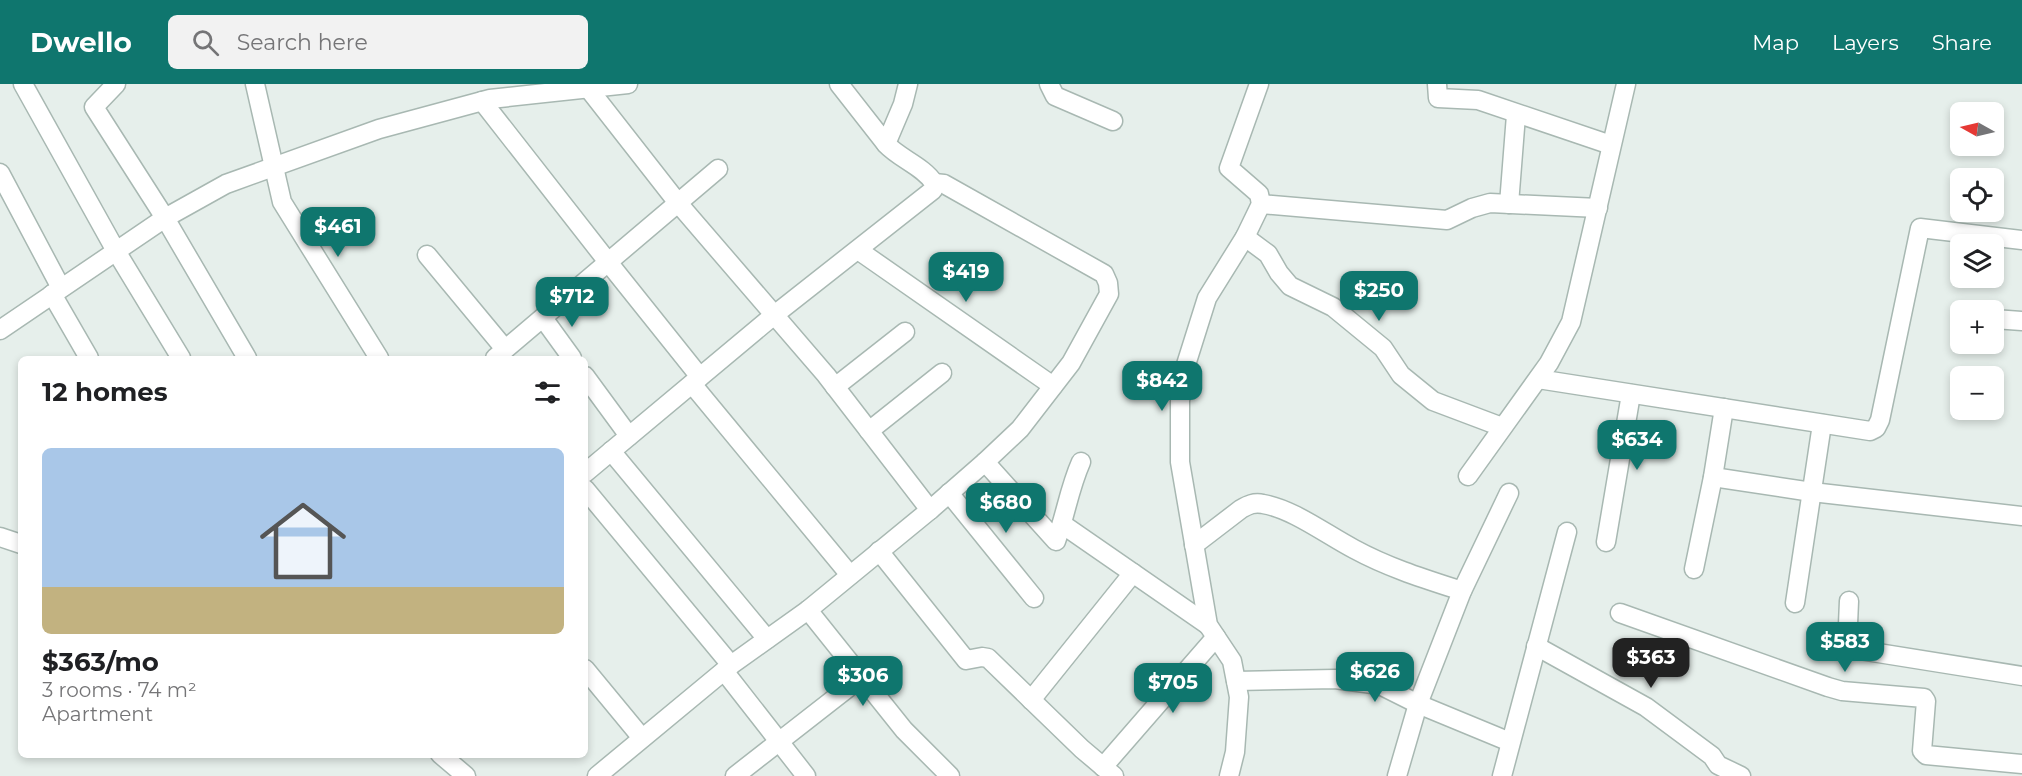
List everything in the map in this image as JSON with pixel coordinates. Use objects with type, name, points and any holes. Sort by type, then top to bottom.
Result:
[{"type":"street","points":[[23,84],[116,250],[180,356]]},
{"type":"street","points":[[116,84],[94,107],[165,218],[246,356]]},
{"type":"street","points":[[255,84],[282,201],[378,356]]},
{"type":"street","points":[[0,330],[165,218],[226,184],[378,129],[482,101],[628,84]]},
{"type":"street","points":[[588,470],[773,316],[933,190],[934,183],[930,176],[893,152],[839,84]]},
{"type":"street","points":[[886,144],[903,104],[908,84]]},
{"type":"street","points":[[1049,84],[1055,96],[1113,121]]},
{"type":"street","points":[[879,551],[966,660],[988,658],[1109,771],[1212,631],[1180,462],[1180,401],[1184,370],[1207,298],[1245,237],[1261,204],[1259,194],[1229,168],[1259,84]]},
{"type":"street","points":[[1437,84],[1438,98],[1478,100],[1516,115],[1611,145]]},
{"type":"street","points":[[1468,476],[1549,363],[1570,322],[1626,84]]},
{"type":"street","points":[[588,88],[678,203],[835,387],[930,510]]},
{"type":"street","points":[[482,101],[608,262],[696,380],[850,575]]},
{"type":"street","points":[[1509,204],[1516,115]]},
{"type":"street","points":[[427,255],[500,354],[718,169]]},
{"type":"street","points":[[0,173],[88,356]]},
{"type":"street","points":[[609,772],[642,738],[728,668],[808,610],[985,462],[1020,429],[1071,363],[1109,294],[1104,274],[944,184],[934,183]]},
{"type":"street","points":[[1261,204],[1447,220],[1472,208],[1490,203],[1598,208]]},
{"type":"street","points":[[1538,379],[1870,431],[1876,428],[1880,420],[1920,228],[2022,240]]},
{"type":"street","points":[[1245,237],[1268,254],[1290,286],[1332,307],[1383,348],[1401,375],[1433,401],[1502,428]]},
{"type":"street","points":[[858,250],[1053,386]]},
{"type":"street","points":[[543,318],[571,356]]},
{"type":"street","points":[[2004,320],[2022,321]]},
{"type":"street","points":[[835,387],[905,332]]},
{"type":"street","points":[[869,431],[942,373]]},
{"type":"street","points":[[588,380],[629,436]]},
{"type":"street","points":[[1606,542],[1632,394]]},
{"type":"street","points":[[1694,569],[1713,477],[1724,408]]},
{"type":"street","points":[[1795,603],[1822,424]]},
{"type":"street","points":[[611,451],[767,639]]},
{"type":"street","points":[[985,462],[1056,541],[1071,485],[1081,462]]},
{"type":"street","points":[[1713,477],[1812,492],[2022,516]]},
{"type":"street","points":[[588,493],[728,668],[806,776]]},
{"type":"street","points":[[949,493],[1034,598]]},
{"type":"street","points":[[1397,776],[1418,704],[1462,591],[1509,493]]},
{"type":"street","points":[[1194,545],[1249,504],[1262,504],[1284,511],[1395,570],[1462,591]]},
{"type":"street","points":[[1062,524],[1134,573],[1212,631],[1232,661],[1239,697],[1235,752],[1229,776]]},
{"type":"street","points":[[1502,776],[1567,532]]},
{"type":"street","points":[[0,537],[18,543]]},
{"type":"street","points":[[1031,700],[1134,573]]},
{"type":"street","points":[[1849,601],[1847,648],[2022,676]]},
{"type":"street","points":[[808,610],[904,730],[951,776]]},
{"type":"street","points":[[1620,613],[1842,691],[1924,698],[1926,701],[1922,751],[1926,755],[2022,764]]},
{"type":"street","points":[[1536,646],[1646,707],[1712,756],[1718,765],[1741,776]]},
{"type":"street","points":[[588,673],[642,738]]},
{"type":"street","points":[[735,776],[862,677]]},
{"type":"street","points":[[1236,681],[1335,679],[1380,685],[1418,704],[1510,742]]},
{"type":"street","points":[[445,758],[466,776]]}]
